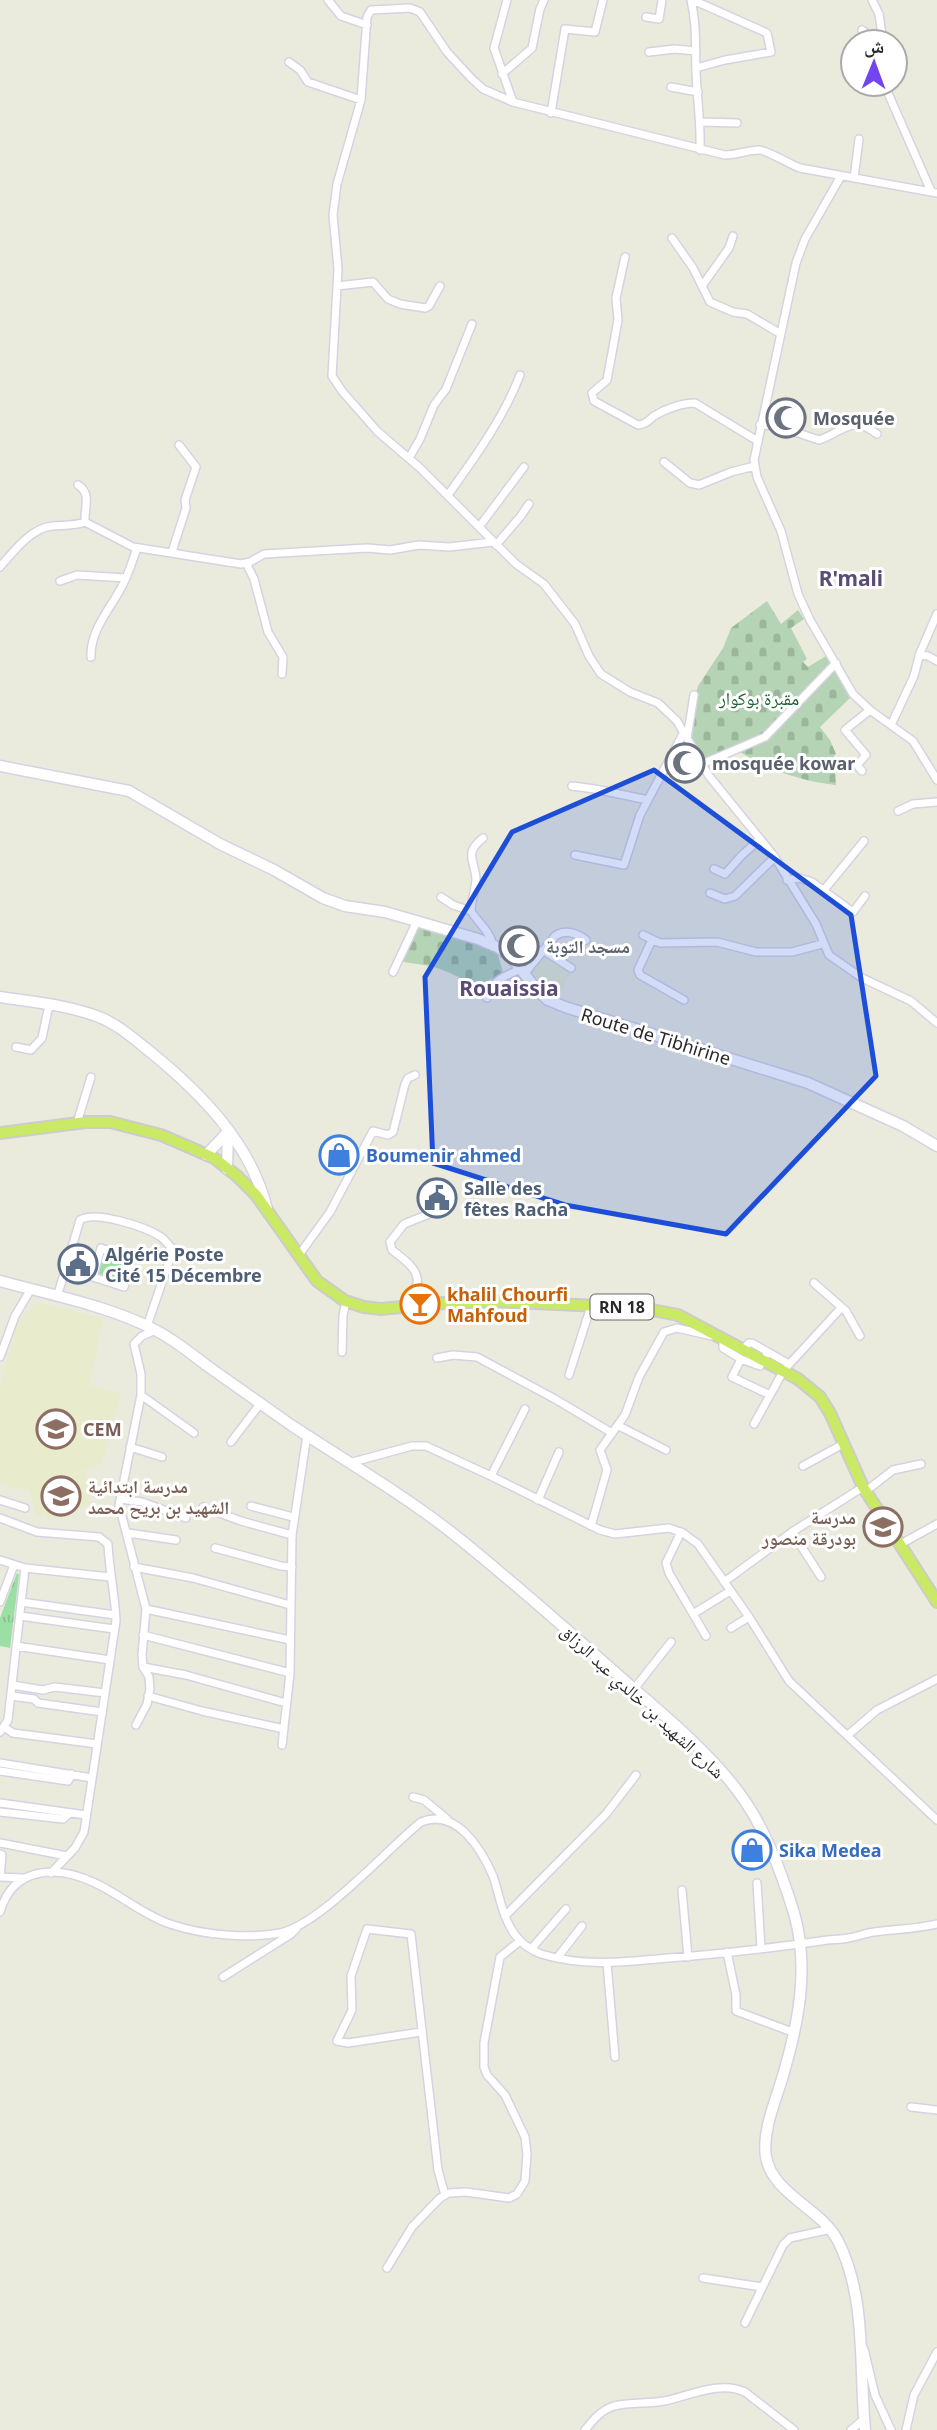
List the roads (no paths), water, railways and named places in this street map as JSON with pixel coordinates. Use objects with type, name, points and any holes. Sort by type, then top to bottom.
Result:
[{"type":"main road","name":"Route de Tibhirine","points":[[0,766],[129,791],[220,844],[323,898],[345,906],[385,912],[492,945],[512,958],[542,995],[565,1007],[808,1083],[903,1126],[937,1146]]},
{"type":"main road","points":[[0,997],[102,1018],[127,1033],[188,1082],[202,1097],[239,1147],[260,1185],[267,1210]]},
{"type":"main road","name":"RN 18","points":[[0,1133],[78,1123],[110,1122],[161,1135],[206,1155],[227,1169],[256,1195],[317,1281],[346,1301],[381,1309],[473,1301],[662,1311],[678,1315],[724,1339],[742,1354],[766,1356],[786,1367],[820,1397],[865,1489],[937,1602]]},
{"type":"main road","points":[[206,1155],[228,1131]]},
{"type":"main road","points":[[227,1169],[228,1131]]},
{"type":"main road","points":[[227,1169],[236,1157],[239,1147]]},
{"type":"main road","name":"شارع الشهيد بن خالدي عبد الرزاق","points":[[0,1281],[122,1316],[152,1328],[451,1532],[586,1644],[656,1707],[720,1769],[739,1792],[756,1820],[781,1875],[800,1944],[802,1980],[795,2033],[773,2109],[766,2155],[776,2179],[831,2229],[842,2250],[850,2274],[860,2339],[864,2424]]},
{"type":"street","points":[[328,0],[341,16],[367,25]]},
{"type":"street","points":[[418,0],[418,11]]},
{"type":"street","points":[[507,0],[494,48],[513,102]]},
{"type":"street","points":[[502,74],[532,48],[544,0]]},
{"type":"street","points":[[551,113],[565,29],[595,32],[603,0]]},
{"type":"street","points":[[646,17],[659,19],[663,0]]},
{"type":"street","points":[[692,0],[696,25],[701,150]]},
{"type":"street","points":[[692,0],[767,33],[771,52],[696,68]]},
{"type":"street","points":[[872,0],[879,14],[881,28]]},
{"type":"street","points":[[934,192],[800,168],[766,151],[725,155],[701,150],[513,102],[483,89],[471,78],[418,11],[410,8],[371,10],[367,17],[361,100],[337,184],[333,215],[337,286],[332,376],[377,431],[448,495],[494,544],[544,584],[575,624],[600,674],[622,688],[658,703],[677,721],[709,776],[775,857],[816,925],[829,955],[862,978],[911,1001],[937,1023]]},
{"type":"street","points":[[649,52],[676,49],[696,51]]},
{"type":"street","points":[[289,62],[300,70],[308,82],[361,100]]},
{"type":"street","points":[[671,86],[698,92]]},
{"type":"street","points":[[891,98],[934,192]]},
{"type":"street","points":[[701,122],[737,123]]},
{"type":"street","points":[[854,178],[859,139]]},
{"type":"street","points":[[841,176],[820,210],[800,251],[756,440],[755,466],[757,477],[781,531],[798,594],[810,620],[853,694],[870,710],[913,741],[937,780]]},
{"type":"street","points":[[702,286],[729,248],[733,236]]},
{"type":"street","points":[[671,239],[693,268],[710,302],[733,312],[747,314],[781,334]]},
{"type":"street","points":[[625,257],[616,298],[618,320],[607,380],[595,389],[592,398],[626,420],[641,425],[663,412],[686,403],[695,403],[756,440]]},
{"type":"street","points":[[337,286],[373,282],[388,299],[425,308],[429,306],[440,286]]},
{"type":"street","points":[[409,458],[434,405],[446,389],[472,324]]},
{"type":"street","points":[[448,495],[482,448],[511,398],[520,375]]},
{"type":"street","points":[[760,425],[776,426],[818,440],[852,425],[868,427],[877,434]]},
{"type":"street","points":[[172,552],[196,467],[179,445]]},
{"type":"street","points":[[664,462],[690,483],[699,485],[755,466]]},
{"type":"street","points":[[479,527],[524,467]]},
{"type":"street","points":[[78,485],[88,495],[85,522]]},
{"type":"street","points":[[0,567],[41,529],[85,522],[122,543],[137,548],[208,560],[246,563],[264,554],[367,548],[390,550],[419,545],[449,547],[494,544],[529,504]]},
{"type":"street","points":[[91,657],[90,647],[109,605],[120,592],[137,548]]},
{"type":"street","points":[[246,563],[254,579],[268,632],[282,657],[282,674]]},
{"type":"street","points":[[60,581],[77,575],[126,578]]},
{"type":"street","points":[[891,725],[914,676],[919,655],[937,614]]},
{"type":"street","points":[[919,655],[928,656],[937,662]]},
{"type":"street","points":[[702,764],[765,737],[836,663]]},
{"type":"street","points":[[575,855],[624,865],[640,815],[686,735],[694,695]]},
{"type":"street","points":[[862,771],[857,765],[866,755],[845,730],[870,710]]},
{"type":"street","points":[[572,786],[648,800]]},
{"type":"street","points":[[898,811],[913,804],[937,802]]},
{"type":"street","points":[[471,911],[476,879],[471,854],[472,848],[483,838]]},
{"type":"street","points":[[714,869],[725,874],[760,839]]},
{"type":"street","points":[[824,890],[864,841]]},
{"type":"street","points":[[710,893],[725,899],[735,896],[775,857]]},
{"type":"street","points":[[787,880],[806,879],[853,912],[865,895]]},
{"type":"street","points":[[441,897],[453,905],[471,911],[487,929],[492,945]]},
{"type":"street","points":[[393,972],[417,921]]},
{"type":"street","points":[[487,998],[490,987],[523,971],[560,933],[579,935],[586,940]]},
{"type":"street","points":[[643,936],[660,943],[717,942],[742,950],[778,952],[792,952],[822,944]]},
{"type":"street","points":[[652,940],[638,970],[640,975],[684,1000]]},
{"type":"street","points":[[543,950],[571,968]]},
{"type":"street","points":[[16,1047],[31,1050],[42,1038],[48,1005]]},
{"type":"street","points":[[299,1255],[330,1212],[373,1131],[388,1135],[393,1132],[405,1084],[408,1077],[415,1075]]},
{"type":"street","points":[[78,1123],[91,1077]]},
{"type":"street","points":[[407,1307],[407,1300],[417,1285],[417,1279],[404,1258],[392,1250],[390,1242],[404,1224],[433,1212]]},
{"type":"street","points":[[57,1297],[80,1220],[87,1216],[101,1217],[150,1231],[165,1240],[173,1250],[152,1328],[134,1344],[141,1374],[141,1395],[120,1499],[146,1609],[143,1667],[149,1677],[148,1696],[136,1725]]},
{"type":"street","points":[[65,1268],[124,1287],[132,1259],[101,1248],[93,1277]]},
{"type":"street","points":[[814,1283],[846,1311],[860,1336]]},
{"type":"street","points":[[0,1357],[15,1315],[31,1289]]},
{"type":"street","points":[[342,1352],[346,1301]]},
{"type":"street","points":[[569,1375],[591,1306]]},
{"type":"street","points":[[754,1424],[786,1367],[841,1308]]},
{"type":"street","points":[[591,1526],[607,1470],[600,1450],[625,1415],[639,1377],[664,1332],[677,1328],[724,1339]]},
{"type":"street","points":[[742,1354],[732,1377],[770,1395]]},
{"type":"street","points":[[437,1358],[453,1355],[477,1357],[612,1433]]},
{"type":"street","points":[[141,1395],[194,1433]]},
{"type":"street","points":[[232,1442],[260,1404]]},
{"type":"street","points":[[491,1476],[525,1409]]},
{"type":"street","points":[[619,1426],[666,1450]]},
{"type":"street","points":[[282,1745],[290,1673],[293,1517],[307,1435]]},
{"type":"street","points":[[803,1466],[843,1444]]},
{"type":"street","points":[[349,1463],[412,1446],[426,1447],[615,1535],[669,1528],[681,1532],[698,1544],[789,1681],[937,1820]]},
{"type":"street","points":[[130,1447],[162,1457]]},
{"type":"street","points":[[538,1500],[559,1452]]},
{"type":"street","points":[[724,1582],[792,1532],[893,1470],[921,1464]]},
{"type":"street","points":[[120,1499],[142,1502],[186,1518]]},
{"type":"street","points":[[0,1500],[25,1508]]},
{"type":"street","points":[[251,1506],[293,1517]]},
{"type":"street","points":[[203,1507],[292,1535]]},
{"type":"street","points":[[0,1518],[37,1532],[99,1536],[108,1544],[110,1577],[115,1592],[110,1660],[84,1832],[68,1856],[51,1873]]},
{"type":"street","points":[[900,1545],[937,1524]]},
{"type":"street","points":[[128,1532],[176,1540]]},
{"type":"street","points":[[681,1532],[666,1563],[669,1573],[706,1636]]},
{"type":"street","points":[[792,1532],[821,1577]]},
{"type":"street","points":[[215,1548],[292,1567]]},
{"type":"street","points":[[0,1560],[25,1568],[110,1577]]},
{"type":"street","points":[[1,1598],[14,1565]]},
{"type":"street","points":[[134,1567],[194,1578],[290,1605]]},
{"type":"street","points":[[25,1568],[8,1720],[2,1730],[97,1744]]},
{"type":"street","points":[[693,1614],[730,1591]]},
{"type":"street","points":[[21,1602],[115,1615]]},
{"type":"street","points":[[146,1609],[290,1640]]},
{"type":"street","points":[[20,1616],[114,1629]]},
{"type":"street","points":[[731,1628],[749,1617]]},
{"type":"street","points":[[143,1634],[290,1673]]},
{"type":"street","points":[[634,1689],[671,1642]]},
{"type":"street","points":[[16,1646],[110,1660]]},
{"type":"street","points":[[143,1667],[186,1675],[286,1703]]},
{"type":"street","points":[[848,1735],[877,1710],[937,1679]]},
{"type":"street","points":[[12,1685],[105,1693]]},
{"type":"street","points":[[34,1699],[36,1689]]},
{"type":"street","points":[[11,1696],[34,1699],[38,1703],[102,1712]]},
{"type":"street","points":[[148,1696],[202,1712],[284,1729]]},
{"type":"street","points":[[0,1763],[92,1778]]},
{"type":"street","points":[[0,1771],[68,1781],[72,1774]]},
{"type":"street","points":[[505,1916],[606,1814],[636,1774]]},
{"type":"street","points":[[413,1797],[424,1800],[461,1828],[481,1853],[505,1916],[520,1941],[531,1949],[557,1958],[607,1964],[800,1944],[937,1924]]},
{"type":"street","points":[[0,1803],[86,1815]]},
{"type":"street","points":[[0,1812],[63,1819],[70,1812]]},
{"type":"street","points":[[0,1854],[0,1877],[23,1878],[38,1873],[51,1873],[88,1880],[156,1918],[190,1929],[236,1936],[259,1936],[283,1932],[311,1920],[421,1822],[430,1818],[448,1820]]},
{"type":"street","points":[[0,1843],[68,1856]]},
{"type":"street","points":[[0,1912],[4,1898],[23,1878]]},
{"type":"street","points":[[757,1883],[761,1948]]},
{"type":"street","points":[[682,1890],[688,1956]]},
{"type":"street","points":[[531,1949],[566,1909]]},
{"type":"street","points":[[557,1958],[582,1926]]},
{"type":"street","points":[[223,1977],[298,1927]]},
{"type":"street","points":[[421,2032],[348,2043],[337,2041],[352,2010],[351,1976],[367,1929],[411,1934],[438,2170],[445,2195]]},
{"type":"street","points":[[387,2268],[412,2227],[445,2195],[466,2192],[509,2198],[517,2194],[525,2181],[527,2145],[508,2099],[487,2075],[483,2057],[497,1969],[505,1951],[520,1941]]},
{"type":"street","points":[[727,1952],[736,1995],[736,2011],[795,2033]]},
{"type":"street","points":[[607,1964],[615,2057]]},
{"type":"street","points":[[911,2107],[937,2110]]},
{"type":"street","points":[[745,2323],[779,2250],[790,2238],[831,2229]]},
{"type":"street","points":[[703,2278],[762,2287]]},
{"type":"street","points":[[860,2339],[875,2395],[891,2430]]},
{"type":"street","points":[[906,2430],[914,2395],[937,2352]]},
{"type":"street","points":[[585,2430],[598,2414],[613,2406],[664,2401],[718,2388],[738,2388],[794,2430]]},
{"type":"street","points":[[850,2430],[864,2424]]},
{"type":"place","name":"Mosquée","points":[[786,418]]},
{"type":"place","name":"mosquée kowar","points":[[685,763]]},
{"type":"place","name":"مسجد التوبة","points":[[519,946]]},
{"type":"place","name":"Boumenir ahmed","points":[[339,1155]]},
{"type":"place","name":"Salle des fêtes Racha","points":[[437,1198]]},
{"type":"place","name":"Algérie Poste Cité 15 Décembre","points":[[78,1264]]},
{"type":"place","name":"khalil Chourfi Mahfoud","points":[[420,1304]]},
{"type":"place","name":"CEM","points":[[56,1429]]},
{"type":"place","name":"مدرسة ابتدائية الشهيد بن بريح محمد","points":[[61,1496]]},
{"type":"place","name":"مدرسة بودرقة منصور","points":[[883,1527]]},
{"type":"place","name":"Sika Medea","points":[[752,1850]]},
{"type":"district","name":"R'mali","points":[[851,578]]},
{"type":"district","name":"Rouaissia","points":[[509,988]]},
{"type":"park label","name":"مقبرة بوكوار","points":[[759,698]]}]
